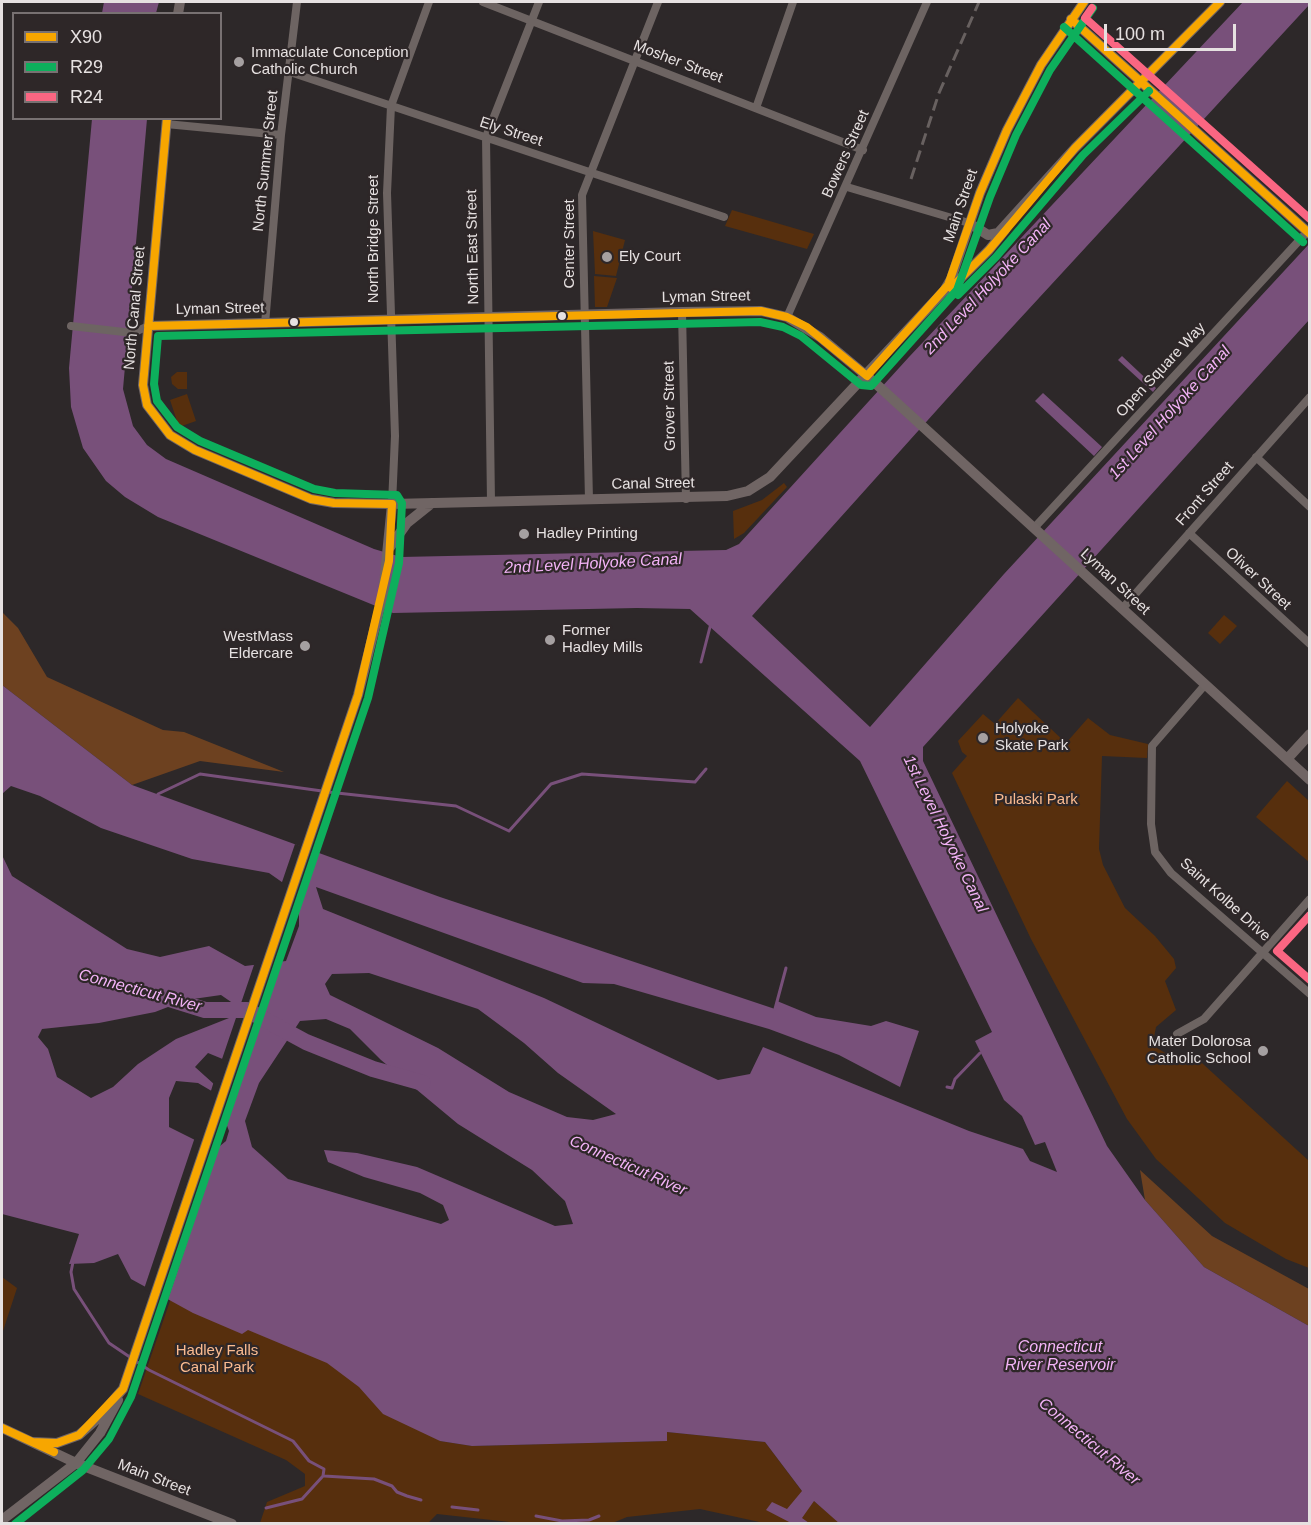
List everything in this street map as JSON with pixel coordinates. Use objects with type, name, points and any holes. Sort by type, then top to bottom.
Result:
[{"type":"main road","name":"Main Street","points":[[867,376],[934,303],[951,279],[990,166],[1014,115],[1041,65],[1084,2]]},
{"type":"main road","points":[[934,303],[989,250],[1011,221],[1076,148],[1220,2]]},
{"type":"main road","points":[[1071,19],[1308,233]]},
{"type":"main road","name":"North Canal Street","points":[[166,121],[143,385],[147,405],[170,435],[195,450],[311,499],[334,503],[392,504]]},
{"type":"main road","points":[[969,223],[982,232],[993,235],[1011,221]]},
{"type":"main road","name":"Lyman Street","points":[[148,326],[681,312],[761,312],[787,317],[820,337],[867,376],[1204,686],[1288,758],[1310,780]]},
{"type":"main road","name":"Canal Street","points":[[392,504],[686,499],[727,496],[758,486],[770,477],[867,376]]},
{"type":"main road","points":[[390,548],[407,523],[432,503]]},
{"type":"main road","name":"North Bridge Street","points":[[123,1389],[358,695],[378,616],[390,548],[392,504]]},
{"type":"main road","points":[[1288,758],[1310,734]]},
{"type":"main road","points":[[33,1442],[57,1443],[79,1435],[91,1426],[123,1389]]},
{"type":"main road","points":[[2,1520],[76,1463],[100,1433],[123,1389]]},
{"type":"main road","name":"Main Street","points":[[2,1428],[76,1463],[232,1524]]},
{"type":"street","name":"North Summer Street","points":[[265,324],[281,135],[297,2]]},
{"type":"street","name":"North Bridge Street","points":[[392,504],[395,436],[389,320],[387,193],[391,106],[429,2]]},
{"type":"street","name":"Mosher Street","points":[[483,2],[863,150]]},
{"type":"street","name":"North East Street","points":[[491,502],[486,137],[539,2]]},
{"type":"street","name":"Center Street","points":[[589,500],[581,208],[590,172],[658,2]]},
{"type":"street","points":[[756,108],[793,2]]},
{"type":"street","name":"Bowers Street","points":[[787,317],[847,187],[927,2]]},
{"type":"street","name":"Ely Street","points":[[290,72],[724,217]]},
{"type":"street","points":[[166,121],[281,135]]},
{"type":"street","points":[[847,187],[969,223]]},
{"type":"street","name":"Open Square Way","points":[[1037,530],[1308,233]]},
{"type":"street","name":"Grover Street","points":[[681,312],[686,499]]},
{"type":"street","name":"Lyman Street","points":[[71,326],[129,333],[148,326]]},
{"type":"street","name":"Front Street","points":[[1122,609],[1310,397]]},
{"type":"street","points":[[1256,457],[1310,507]]},
{"type":"street","name":"Oliver Street","points":[[1189,533],[1310,644]]},
{"type":"street","name":"Saint Kolbe Drive","points":[[1204,686],[1152,746],[1152,839],[1155,852],[1172,873],[1310,994]]},
{"type":"street","points":[[1177,1034],[1204,1019],[1310,899]]},
{"type":"green space","points":[[732,210],[814,234],[807,249],[725,226]]},
{"type":"green space","name":"Ely Court","points":[[593,231],[625,240],[616,276],[595,274]]},
{"type":"green space","points":[[594,276],[617,278],[607,307],[595,307]]},
{"type":"green space","points":[[177,372],[187,372],[187,389],[178,389],[172,384],[171,377]]},
{"type":"green space","points":[[187,394],[196,421],[179,427],[170,400]]},
{"type":"green space","points":[[784,483],[787,487],[744,533],[734,539],[733,511],[762,500]]},
{"type":"green space","points":[[1224,615],[1237,626],[1220,644],[1208,633]]},
{"type":"green space","name":"Pulaski Park","points":[[1018,698],[1066,743],[1088,718],[1110,735],[1148,744],[1147,758],[1102,756],[1099,849],[1103,865],[1125,908],[1155,936],[1174,959],[1176,968],[1165,981],[1176,1010],[1156,1027],[1154,1037],[1157,1048],[1175,1059],[1191,1053],[1309,1161],[1309,1268],[1286,1259],[1225,1223],[1156,1159],[1127,1119],[1031,939],[952,773],[967,756],[962,752],[958,741],[983,714],[995,724]]},
{"type":"green space","points":[[1287,781],[1309,801],[1309,862],[1256,817]]},
{"type":"green space","name":"Hadley Falls Canal Park","points":[[180,1272],[240,1295],[440,1441],[472,1446],[666,1441],[667,1432],[765,1442],[801,1490],[840,1523],[764,1523],[700,1509],[627,1517],[610,1524],[519,1523],[437,1514],[428,1523],[260,1523],[267,1502],[305,1486],[305,1474],[286,1460],[138,1394]]},
{"type":"green space","points":[[2,1277],[17,1288],[2,1334]]},
{"type":"shaded area","points":[[2,612],[18,628],[47,677],[163,730],[184,732],[284,772],[200,761],[132,785],[2,685]]},
{"type":"shaded area","points":[[1140,1170],[1212,1236],[1309,1289],[1309,1326],[1204,1267],[1145,1200]]},
{"type":"water","points":[[104,2],[159,2],[156,12],[102,12]]},
{"type":"water","points":[[1243,2],[1309,2],[1309,5],[980,362],[752,616],[870,727],[1004,574],[1309,244],[1309,320],[923,747],[923,761],[1107,1146],[1145,1200],[1204,1267],[1309,1326],[1309,1523],[840,1524],[814,1501],[802,1518],[809,1523],[791,1523],[766,1510],[772,1502],[787,1509],[802,1491],[765,1442],[667,1432],[667,1441],[472,1446],[440,1441],[383,1414],[359,1387],[327,1363],[248,1330],[242,1334],[193,1313],[131,1279],[118,1254],[94,1263],[69,1264],[79,1234],[2,1214],[2,855],[12,876],[127,949],[160,957],[209,946],[245,966],[286,961],[299,926],[299,894],[269,873],[192,859],[101,828],[40,796],[11,786],[2,794],[2,685],[132,785],[440,897],[775,1009],[777,1001],[816,1017],[871,1026],[886,1021],[919,1031],[900,1087],[839,1055],[769,1029],[614,984],[583,983],[316,887],[323,909],[544,998],[718,1080],[750,1074],[763,1047],[969,1131],[1023,1149],[1030,1161],[1057,1172],[1045,1142],[1035,1145],[1022,1116],[1004,1100],[975,1041],[992,1032],[860,761],[690,609],[393,613],[158,517],[125,497],[106,481],[83,448],[71,407],[69,368],[92,120],[147,120],[123,389],[133,426],[147,445],[166,459],[374,549],[401,557],[726,550],[739,544],[909,357]],"holes":[[[369,973],[478,1009],[524,1043],[558,1073],[616,1114],[593,1120],[567,1117],[509,1092],[438,1048],[330,995],[325,984],[332,974]],[[221,995],[234,1004],[229,1018],[176,1039],[138,1064],[113,1087],[91,1098],[57,1077],[48,1049],[38,1037],[42,1029],[99,1023],[155,1012],[186,1000]],[[326,1019],[350,1029],[381,1060],[458,1124],[532,1170],[565,1201],[573,1224],[555,1226],[417,1167],[357,1153],[324,1150],[328,1162],[364,1177],[420,1193],[443,1205],[449,1220],[441,1224],[288,1179],[252,1147],[245,1121],[259,1083],[300,1021]],[[208,1053],[242,1067],[235,1087],[215,1085],[195,1067]],[[176,1081],[198,1083],[215,1093],[229,1131],[226,1141],[215,1150],[169,1127],[169,1098]]]},
{"type":"water","points":[[1122,356],[1156,388],[1153,392],[1118,360]]},
{"type":"water","points":[[1043,393],[1102,447],[1094,456],[1035,401]]},
{"type":"pier","points":[[295,844],[318,852],[296,918],[296,895],[281,885]]},
{"type":"pier","points":[[283,958],[225,1129],[210,1094],[214,1081],[233,1084],[238,1069],[221,1062],[255,962]]},
{"type":"pier","points":[[195,1137],[214,1147],[221,1141],[167,1302],[144,1289]]},
{"type":"waterway","points":[[701,662],[710,627]]},
{"type":"waterway","points":[[328,792],[456,806],[509,831],[551,784],[582,774],[695,782],[706,769]]},
{"type":"waterway","points":[[158,794],[200,774],[322,791]]},
{"type":"waterway","points":[[775,1009],[786,968]]},
{"type":"waterway","name":"Connecticut River","points":[[160,996],[205,1010],[247,1010],[306,1042],[373,1069],[423,1083]]},
{"type":"waterway","points":[[947,1087],[952,1088],[955,1079],[980,1053]]},
{"type":"waterway","points":[[73,1262],[71,1272],[74,1289],[109,1343],[149,1370],[293,1441],[309,1461],[324,1469],[323,1476],[302,1499],[266,1508]]},
{"type":"waterway","points":[[324,1476],[374,1479],[392,1486],[397,1492],[421,1500]]},
{"type":"waterway","points":[[452,1507],[478,1510]]},
{"type":"waterway","points":[[536,1516],[562,1521],[589,1520],[599,1516]]},
{"type":"railway","points":[[911,179],[939,93],[979,2]]},
{"type":"transit line","name":"X90","points":[[148,326],[761,311],[787,317],[807,327],[867,376],[948,285],[980,193],[1007,130],[1041,65],[1084,2]]},
{"type":"transit line","name":"X90","points":[[951,288],[989,250],[1075,148],[1220,2]]},
{"type":"transit line","name":"R24","points":[[1092,8],[1085,18],[1310,219]]},
{"type":"transit line","name":"R29","points":[[15,1524],[83,1470],[109,1439],[131,1397],[368,698],[399,563],[402,503],[397,495],[335,493],[314,489],[200,441],[177,427],[157,401],[154,384],[158,336],[760,322],[783,327],[801,336],[861,385],[871,386],[957,290],[990,197],[1016,135],[1050,70],[1093,8]]},
{"type":"transit line","name":"X90","points":[[1071,19],[1310,234]]},
{"type":"transit line","name":"R29","points":[[1064,27],[1303,242]]},
{"type":"transit line","name":"R29","points":[[958,295],[996,257],[1083,155],[1149,91]]},
{"type":"transit line","name":"X90","points":[[33,1442],[57,1443],[79,1435],[123,1389],[358,695],[389,561],[392,504],[334,503],[311,499],[195,450],[170,435],[147,405],[143,385],[167,120]]},
{"type":"transit line","name":"R24","points":[[1310,915],[1277,951],[1310,980]]},
{"type":"transit line","name":"X90","points":[[2,1428],[54,1452]]},
{"type":"place","name":"Immaculate Conception Catholic Church","points":[[239,62]]},
{"type":"place","name":"Ely Court","points":[[607,257]]},
{"type":"place","name":"Hadley Printing","points":[[524,534]]},
{"type":"place","name":"Former Hadley Mills","points":[[550,640]]},
{"type":"place","name":"WestMass Eldercare","points":[[305,646]]},
{"type":"place","name":"Holyoke Skate Park","points":[[983,738]]},
{"type":"place","name":"Mater Dolorosa Catholic School","points":[[1263,1051]]},
{"type":"water label","name":"2nd Level Holyoke Canal","points":[[988,287]]},
{"type":"water label","name":"1st Level Holyoke Canal","points":[[1170,413]]},
{"type":"water label","name":"2nd Level Holyoke Canal","points":[[593,564]]},
{"type":"water label","name":"1st Level Holyoke Canal","points":[[945,834]]},
{"type":"water label","name":"Connecticut River Reservoir","points":[[1060,1357]]}]
